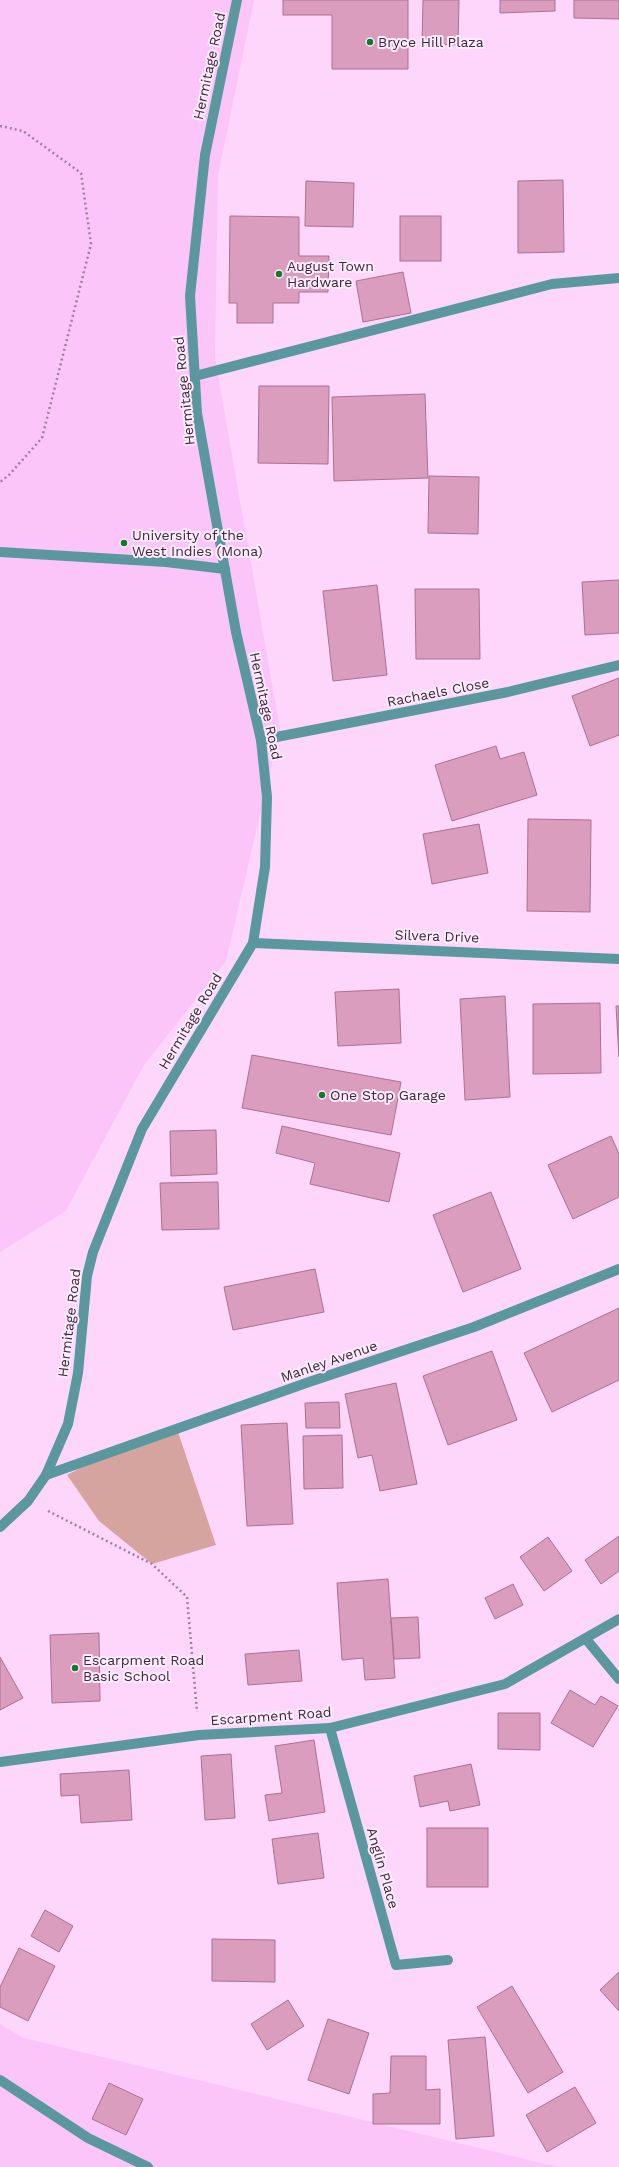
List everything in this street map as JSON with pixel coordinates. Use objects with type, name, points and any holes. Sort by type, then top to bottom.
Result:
[{"type":"street","name":"Hermitage Road","points":[[0,1528],[28,1501],[46,1475],[68,1424],[78,1373],[87,1276],[93,1252],[142,1129],[253,943],[265,867],[267,797],[261,740],[236,632],[197,413],[190,296],[205,155],[237,0]]},
{"type":"street","points":[[195,376],[552,284],[619,278]]},
{"type":"street","points":[[0,552],[166,562],[225,569]]},
{"type":"street","name":"Rachaels Close","points":[[261,740],[508,692],[619,665]]},
{"type":"street","name":"Silvera Drive","points":[[253,943],[619,959]]},
{"type":"street","name":"Manley Avenue","points":[[46,1475],[309,1382],[474,1327],[619,1269]]},
{"type":"street","name":"Escarpment Road","points":[[0,1762],[199,1735],[330,1728],[505,1684],[619,1619]]},
{"type":"street","points":[[586,1639],[619,1679]]},
{"type":"street","name":"Anglin Place","points":[[330,1728],[396,1965],[448,1960]]},
{"type":"street","points":[[0,2080],[88,2138],[148,2167]]},
{"type":"path","points":[[0,126],[24,131],[81,173],[91,244],[42,438],[9,475],[0,482]]},
{"type":"path","points":[[28,1501],[152,1564],[187,1597],[199,1735]]},
{"type":"shaded area","name":"University of the West Indies (Mona)","points":[[0,0],[254,0],[218,176],[215,358],[280,729],[226,961],[144,1065],[66,1211],[0,1252]]},
{"type":"shaded area","points":[[176,1426],[216,1545],[152,1564],[99,1521],[67,1475],[138,1438]]},
{"type":"shaded area","points":[[0,2024],[24,2038],[558,2167],[0,2167]]},
{"type":"building","name":"Bryce Hill Plaza","points":[[283,0],[408,0],[408,69],[332,69],[332,15],[283,15]]},
{"type":"building","points":[[423,0],[459,0],[458,45],[422,44]]},
{"type":"building","points":[[500,0],[555,0],[555,11],[500,13]]},
{"type":"building","points":[[574,0],[619,0],[619,19],[574,18]]},
{"type":"building","points":[[563,180],[564,252],[518,253],[518,181]]},
{"type":"building","points":[[306,181],[354,183],[353,227],[305,226]]},
{"type":"building","name":"August Town Hardware","points":[[230,216],[299,217],[299,256],[329,256],[328,292],[299,292],[299,303],[273,303],[273,323],[237,323],[237,303],[229,303]]},
{"type":"building","points":[[400,216],[441,216],[441,261],[400,261]]},
{"type":"building","points":[[403,272],[411,313],[363,322],[356,281]]},
{"type":"building","points":[[259,386],[329,386],[328,464],[258,463]]},
{"type":"building","points":[[425,394],[428,478],[334,481],[332,397]]},
{"type":"building","points":[[429,476],[479,477],[478,534],[428,533]]},
{"type":"building","points":[[619,580],[619,633],[585,635],[582,582]]},
{"type":"building","points":[[377,585],[387,675],[333,681],[323,591]]},
{"type":"building","points":[[415,589],[479,589],[480,659],[416,659]]},
{"type":"building","points":[[619,678],[619,735],[590,746],[572,696]]},
{"type":"building","points":[[496,746],[500,759],[524,752],[537,795],[452,821],[435,765]]},
{"type":"building","points":[[528,819],[591,820],[590,912],[527,911]]},
{"type":"building","points":[[479,824],[488,873],[432,884],[423,834]]},
{"type":"building","points":[[399,989],[401,1043],[338,1046],[335,992]]},
{"type":"building","points":[[505,996],[510,1097],[465,1100],[460,999]]},
{"type":"building","points":[[600,1003],[601,1073],[533,1074],[533,1004]]},
{"type":"building","points":[[616,1006],[619,1006],[619,1057]]},
{"type":"building","name":"One Stop Garage","points":[[252,1055],[401,1082],[391,1135],[242,1108]]},
{"type":"building","points":[[282,1126],[400,1153],[389,1202],[310,1184],[315,1163],[276,1153]]},
{"type":"building","points":[[216,1130],[217,1174],[171,1176],[170,1131]]},
{"type":"building","points":[[611,1136],[619,1154],[619,1197],[573,1219],[548,1165]]},
{"type":"building","points":[[218,1182],[219,1229],[162,1230],[160,1183]]},
{"type":"building","points":[[491,1192],[521,1269],[463,1292],[433,1215]]},
{"type":"building","points":[[315,1269],[324,1312],[233,1330],[224,1287]]},
{"type":"building","points":[[619,1308],[619,1380],[552,1412],[524,1353]]},
{"type":"building","points":[[492,1351],[517,1420],[448,1445],[423,1376]]},
{"type":"building","points":[[396,1383],[417,1484],[380,1491],[372,1455],[358,1458],[345,1394]]},
{"type":"building","points":[[339,1402],[340,1428],[306,1428],[305,1403]]},
{"type":"building","points":[[287,1423],[293,1524],[247,1526],[241,1425]]},
{"type":"building","points":[[342,1435],[343,1488],[304,1489],[303,1436]]},
{"type":"building","points":[[619,1536],[619,1571],[601,1584],[585,1560]]},
{"type":"building","points":[[548,1537],[572,1571],[544,1591],[520,1557]]},
{"type":"building","points":[[388,1579],[395,1678],[365,1680],[363,1658],[342,1660],[337,1583]]},
{"type":"building","points":[[513,1584],[523,1605],[495,1619],[485,1598]]},
{"type":"building","points":[[418,1617],[420,1658],[394,1659],[391,1618]]},
{"type":"building","name":"Escarpment Road Basic School","points":[[99,1633],[100,1701],[52,1703],[50,1635]]},
{"type":"building","points":[[299,1650],[302,1681],[248,1685],[245,1654]]},
{"type":"building","points":[[0,1657],[23,1698],[0,1710]]},
{"type":"building","points":[[570,1690],[595,1705],[601,1696],[618,1706],[593,1747],[551,1723]]},
{"type":"building","points":[[498,1713],[540,1713],[540,1750],[498,1749]]},
{"type":"building","points":[[314,1740],[325,1812],[269,1821],[265,1795],[282,1793],[275,1746]]},
{"type":"building","points":[[231,1754],[235,1818],[205,1820],[201,1756]]},
{"type":"building","points":[[471,1764],[480,1805],[450,1811],[448,1801],[420,1807],[414,1776]]},
{"type":"building","points":[[129,1770],[132,1820],[81,1823],[79,1795],[61,1796],[60,1774]]},
{"type":"building","points":[[427,1828],[488,1828],[488,1887],[427,1887]]},
{"type":"building","points":[[318,1833],[324,1878],[278,1884],[272,1839]]},
{"type":"building","points":[[45,1910],[73,1926],[59,1952],[31,1936]]},
{"type":"building","points":[[212,1939],[275,1940],[275,1982],[212,1981]]},
{"type":"building","points":[[19,1948],[55,1966],[28,2021],[0,2007],[0,1987]]},
{"type":"building","points":[[619,1972],[619,2011],[600,1990]]},
{"type":"building","points":[[512,1986],[563,2072],[528,2093],[477,2007]]},
{"type":"building","points":[[288,2000],[304,2026],[267,2050],[251,2024]]},
{"type":"building","points":[[328,2019],[369,2033],[349,2094],[308,2080]]},
{"type":"building","points":[[485,2037],[494,2136],[456,2139],[448,2040]]},
{"type":"building","points":[[391,2056],[426,2056],[426,2090],[440,2089],[440,2124],[373,2124],[373,2094],[390,2093]]},
{"type":"building","points":[[109,2083],[143,2099],[126,2135],[92,2119]]},
{"type":"building","points":[[575,2087],[596,2123],[547,2152],[526,2115]]},
{"type":"place","name":"Bryce Hill Plaza","points":[[370,42]]},
{"type":"place","name":"August Town Hardware","points":[[279,274]]},
{"type":"place","name":"University of the West Indies (Mona)","points":[[124,543]]},
{"type":"place","name":"One Stop Garage","points":[[322,1095]]},
{"type":"place","name":"Escarpment Road Basic School","points":[[75,1668]]}]
